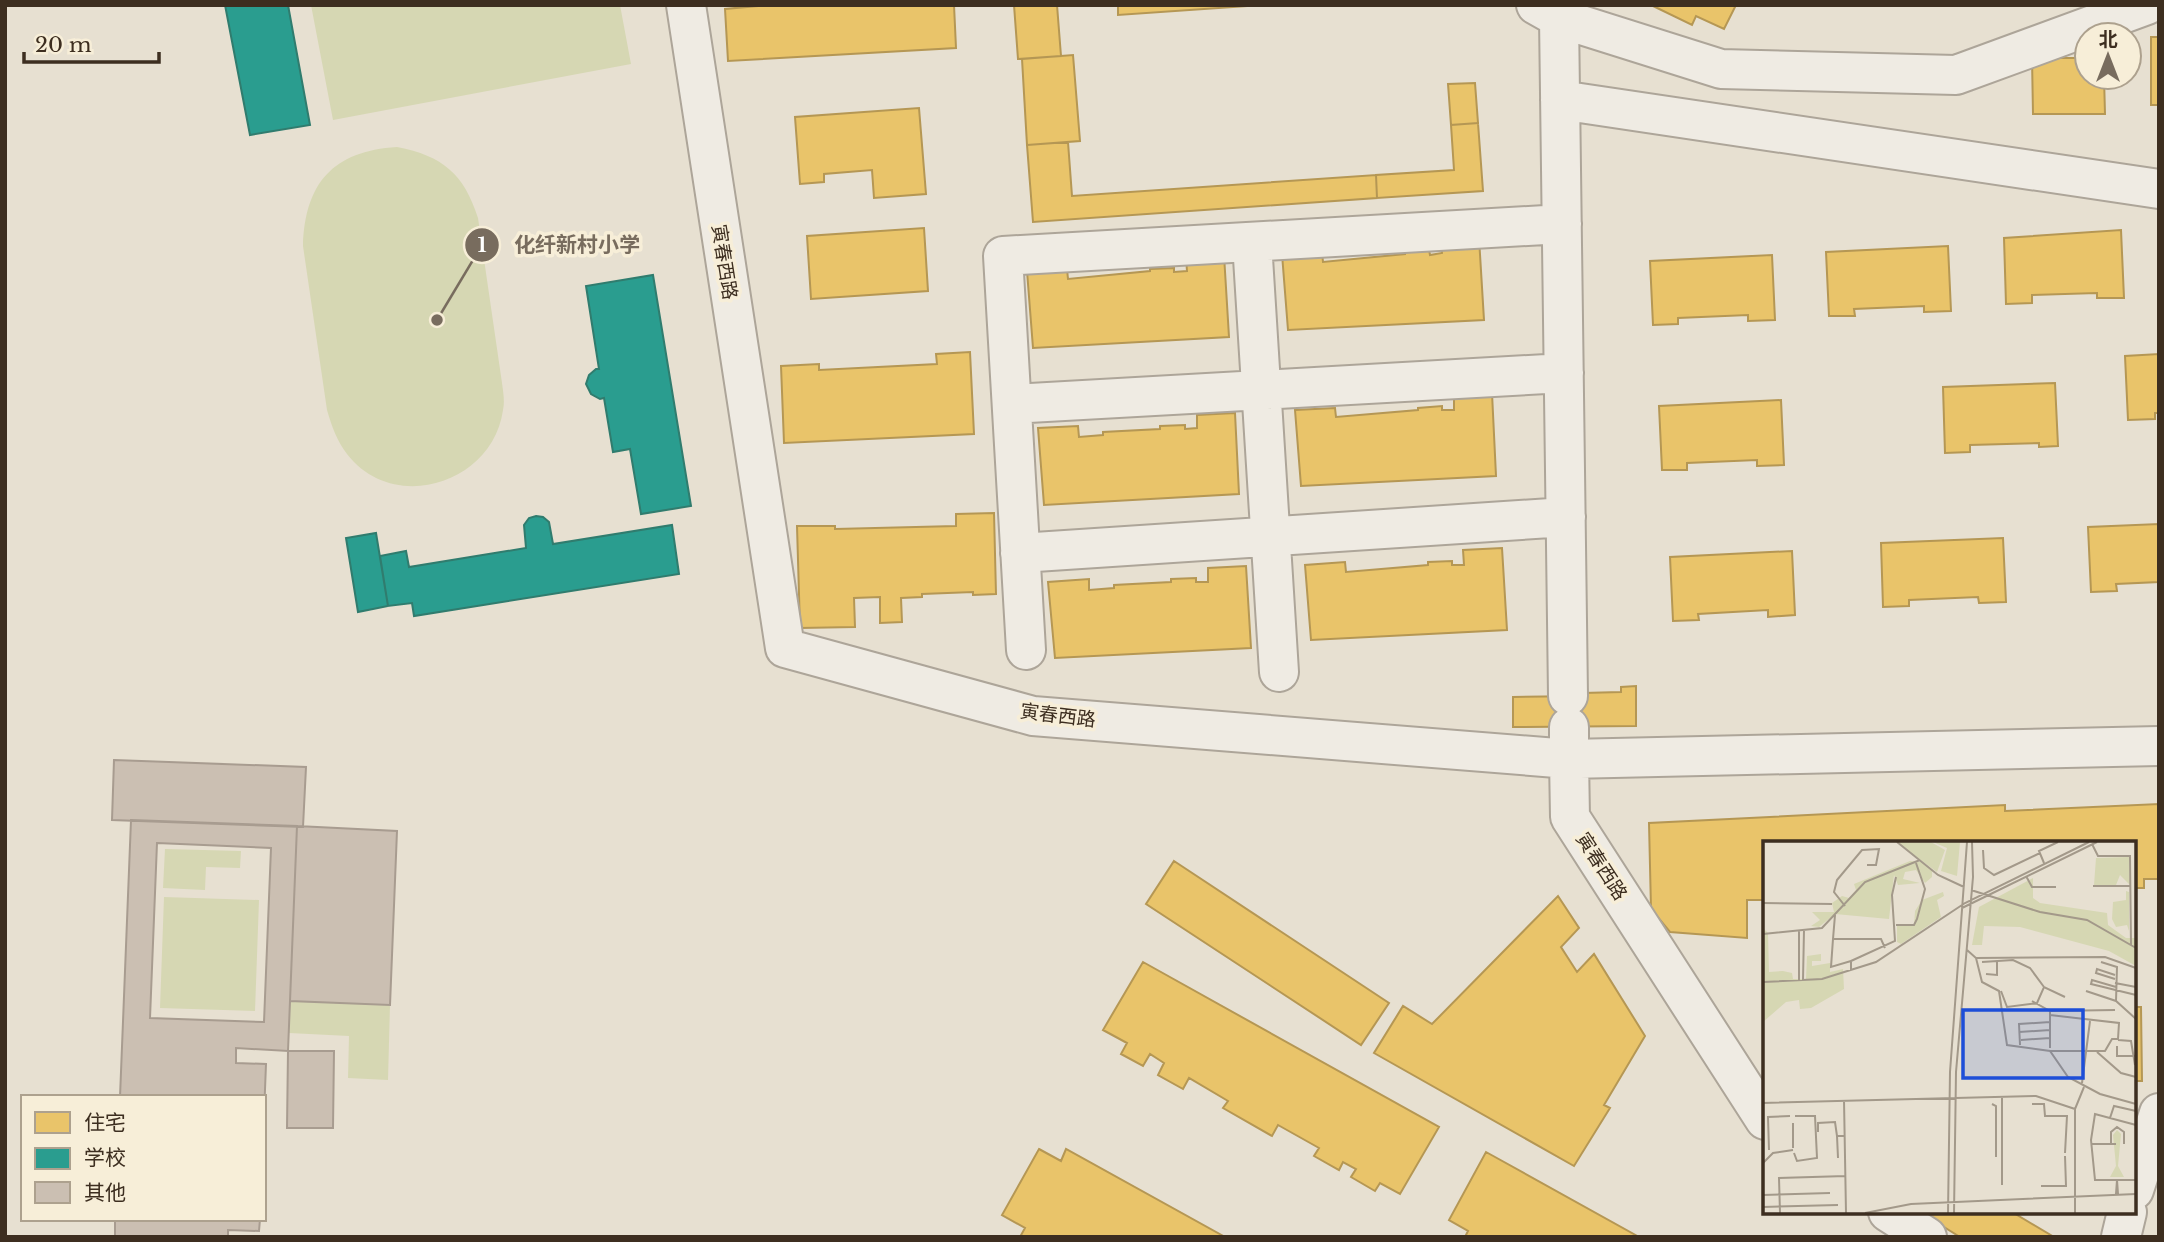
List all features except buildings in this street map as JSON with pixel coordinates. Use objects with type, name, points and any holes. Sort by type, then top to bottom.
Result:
[{"type":"street","name":"寅春西路","points":[[686,5],[785,648],[1033,716],[1569,727],[1570,817],[1763,1117]]},
{"type":"street","points":[[2147,5],[1956,75],[1721,69],[1547,12],[1560,100],[1569,727],[2159,746]]},
{"type":"street","points":[[1560,100],[2159,189]]},
{"type":"street","points":[[1026,650],[1003,256],[1562,224]]},
{"type":"street","points":[[1252,242],[1279,672]]},
{"type":"street","points":[[1012,404],[1564,373]]},
{"type":"street","points":[[1020,553],[1566,517]]},
{"type":"street","points":[[2136,1184],[2159,1113]]},
{"type":"street","points":[[1891,1214],[1927,1237]]},
{"type":"street","points":[[2121,1237],[2127,1214]]},
{"type":"green space","points":[[311,5],[620,5],[631,64],[333,120]]},
{"type":"green space","points":[[397,147],[427,156],[450,169],[472,203],[478,218],[504,400],[495,435],[481,456],[462,472],[439,482],[414,486],[390,483],[367,473],[347,454],[338,439],[327,410],[303,246],[310,205],[327,174],[356,155]]},
{"type":"green space","points":[[165,849],[241,851],[240,868],[206,867],[205,890],[163,888]]},
{"type":"green space","points":[[164,897],[259,900],[255,1011],[160,1008]]},
{"type":"green space","points":[[290,1001],[390,1005],[388,1080],[348,1078],[349,1036],[289,1033]]},
{"type":"place","name":"化纤新村小学","points":[[437,320]]}]
